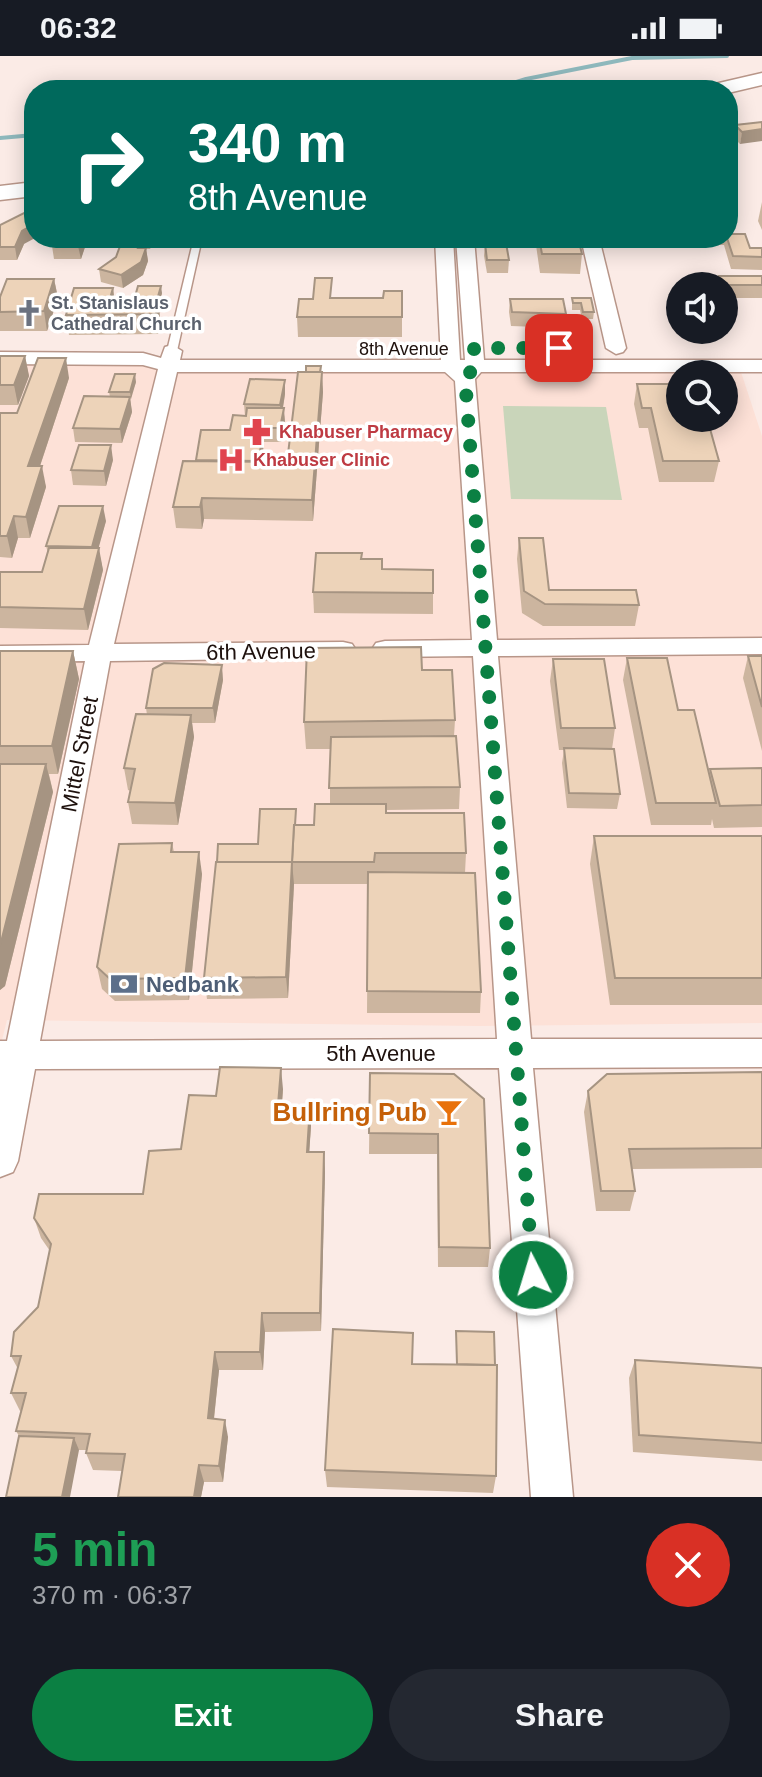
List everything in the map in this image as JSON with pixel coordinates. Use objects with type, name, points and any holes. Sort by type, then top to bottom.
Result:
[{"type":"main road","points":[[738,84],[762,79]]},
{"type":"main road","points":[[738,96],[762,91]]},
{"type":"main road","points":[[0,196],[24,192]]},
{"type":"street","points":[[446,248],[463,362],[552,1497]]},
{"type":"street","points":[[463,362],[465,248]]},
{"type":"street","points":[[592,248],[616,348]]},
{"type":"street","name":"8th Avenue","points":[[463,362],[616,348],[757,358]]},
{"type":"street","name":"8th Avenue","points":[[0,358],[463,362],[757,358]]},
{"type":"street","points":[[757,358],[762,386]]},
{"type":"street","name":"Mittel Street","points":[[0,1161],[11,1055],[162,359]]},
{"type":"street","name":"6th Avenue","points":[[0,654],[762,646]]},
{"type":"street","name":"5th Avenue","points":[[11,1055],[762,1053]]},
{"type":"lane","points":[[162,359],[195,248]]},
{"type":"shaded area","points":[[0,358],[170,366],[666,366],[666,432],[738,432],[739,366],[762,436],[762,1023],[478,1026],[7,1020],[0,1048]]},
{"type":"green space","points":[[503,406],[606,407],[622,500],[511,499]]},
{"type":"building","points":[[762,122],[762,129],[742,132],[738,125]]},
{"type":"building","points":[[24,213],[24,230],[15,247],[0,247],[0,225]]},
{"type":"building","points":[[738,234],[745,234],[750,248],[762,248],[762,257],[733,256],[730,248],[738,248]]},
{"type":"building","points":[[119,248],[146,248],[141,262],[121,275],[99,269],[116,257]]},
{"type":"building","points":[[486,248],[507,248],[509,260],[487,260]]},
{"type":"building","points":[[541,248],[580,248],[582,254],[542,254]]},
{"type":"building","points":[[738,276],[762,276],[762,285],[738,285]]},
{"type":"building","points":[[315,278],[332,278],[330,298],[383,298],[384,291],[402,291],[402,317],[297,317],[299,299],[313,299]]},
{"type":"building","points":[[7,279],[54,279],[44,311],[0,312],[0,297]]},
{"type":"building","points":[[138,286],[161,286],[157,300],[134,300]]},
{"type":"building","points":[[74,288],[113,288],[109,302],[158,301],[156,314],[66,315]]},
{"type":"building","points":[[572,298],[591,298],[594,312],[583,312],[581,303],[573,303]]},
{"type":"building","points":[[510,299],[563,299],[566,314],[512,312]]},
{"type":"building","points":[[0,356],[25,356],[14,385],[0,385]]},
{"type":"building","points":[[38,358],[66,358],[28,466],[42,466],[26,517],[14,516],[7,536],[0,536],[0,413],[17,413]]},
{"type":"building","points":[[306,366],[321,366],[320,372],[306,372]]},
{"type":"building","points":[[298,372],[322,372],[312,500],[202,498],[200,507],[173,507],[183,461],[287,462]]},
{"type":"building","points":[[115,374],[135,374],[130,392],[109,392]]},
{"type":"building","points":[[250,379],[285,380],[280,405],[244,404]]},
{"type":"building","points":[[637,384],[666,384],[666,432],[711,432],[719,461],[663,461],[651,408],[642,408]]},
{"type":"building","points":[[84,396],[130,397],[120,429],[73,428]]},
{"type":"building","points":[[247,408],[284,408],[280,428],[263,428],[259,461],[196,460],[201,430],[230,430],[233,415],[246,416]]},
{"type":"building","points":[[79,445],[111,445],[104,471],[71,470]]},
{"type":"building","points":[[59,506],[103,506],[92,547],[46,546]]},
{"type":"building","points":[[519,538],[543,538],[549,590],[636,590],[639,605],[545,604],[524,591]]},
{"type":"building","points":[[49,548],[99,548],[84,609],[0,607],[0,572],[42,572]]},
{"type":"building","points":[[316,553],[362,553],[361,559],[382,559],[382,569],[433,570],[433,593],[313,592]]},
{"type":"building","points":[[421,647],[422,670],[452,670],[455,720],[304,722],[307,648]]},
{"type":"building","points":[[0,651],[73,651],[52,746],[0,746]]},
{"type":"building","points":[[748,656],[762,656],[762,707]]},
{"type":"building","points":[[627,658],[667,658],[678,710],[694,710],[716,803],[656,803]]},
{"type":"building","points":[[553,659],[604,659],[615,728],[561,728]]},
{"type":"building","points":[[164,663],[222,665],[213,708],[146,708],[153,669]]},
{"type":"building","points":[[136,714],[191,715],[175,803],[128,802],[135,769],[124,768]]},
{"type":"building","points":[[456,736],[460,787],[329,788],[331,737]]},
{"type":"building","points":[[564,748],[614,749],[620,794],[569,793]]},
{"type":"building","points":[[0,764],[46,764],[0,946]]},
{"type":"building","points":[[762,768],[762,805],[720,806],[710,769]]},
{"type":"building","points":[[315,804],[386,804],[386,813],[464,813],[466,853],[375,853],[374,862],[292,862],[294,825],[314,825]]},
{"type":"building","points":[[260,809],[296,809],[292,862],[217,862],[218,844],[258,844]]},
{"type":"building","points":[[594,836],[762,836],[762,978],[615,978]]},
{"type":"building","points":[[172,843],[171,852],[199,852],[185,978],[110,979],[97,967],[119,844]]},
{"type":"building","points":[[216,862],[292,862],[286,977],[204,978]]},
{"type":"building","points":[[368,872],[475,873],[481,992],[367,991]]},
{"type":"building","points":[[220,1067],[281,1068],[278,1105],[310,1106],[307,1152],[324,1152],[320,1313],[262,1313],[260,1352],[215,1352],[208,1418],[225,1420],[219,1466],[199,1465],[194,1497],[118,1497],[125,1454],[86,1453],[90,1434],[16,1431],[26,1393],[11,1393],[21,1356],[11,1356],[14,1332],[38,1307],[51,1244],[34,1218],[39,1194],[143,1194],[149,1151],[181,1149],[189,1095],[216,1096]]},
{"type":"building","points":[[762,1072],[762,1148],[629,1149],[635,1191],[601,1191],[588,1091],[607,1074]]},
{"type":"building","points":[[370,1073],[454,1074],[484,1099],[490,1248],[439,1247],[438,1134],[369,1133]]},
{"type":"building","points":[[333,1329],[413,1333],[412,1364],[497,1365],[496,1476],[325,1470]]},
{"type":"building","points":[[456,1331],[494,1332],[495,1365],[457,1364]]},
{"type":"building","points":[[635,1360],[762,1368],[762,1443],[639,1435]]},
{"type":"building","points":[[19,1436],[74,1438],[62,1497],[6,1497]]},
{"type":"waterway","points":[[523,80],[632,58],[727,56]]},
{"type":"waterway","points":[[0,138],[24,136]]},
{"type":"place","name":"St. Stanislaus Cathedral Church","points":[[29,313]]},
{"type":"place","name":"Khabuser Pharmacy","points":[[257,432]]},
{"type":"place","name":"Khabuser Clinic","points":[[231,460]]},
{"type":"place","name":"Nedbank","points":[[124,984]]},
{"type":"place","name":"Bullring Pub","points":[[449,1112]]},
{"type":"route","points":[[533,1275],[465,378],[475,367],[474,348],[559,348]]}]
